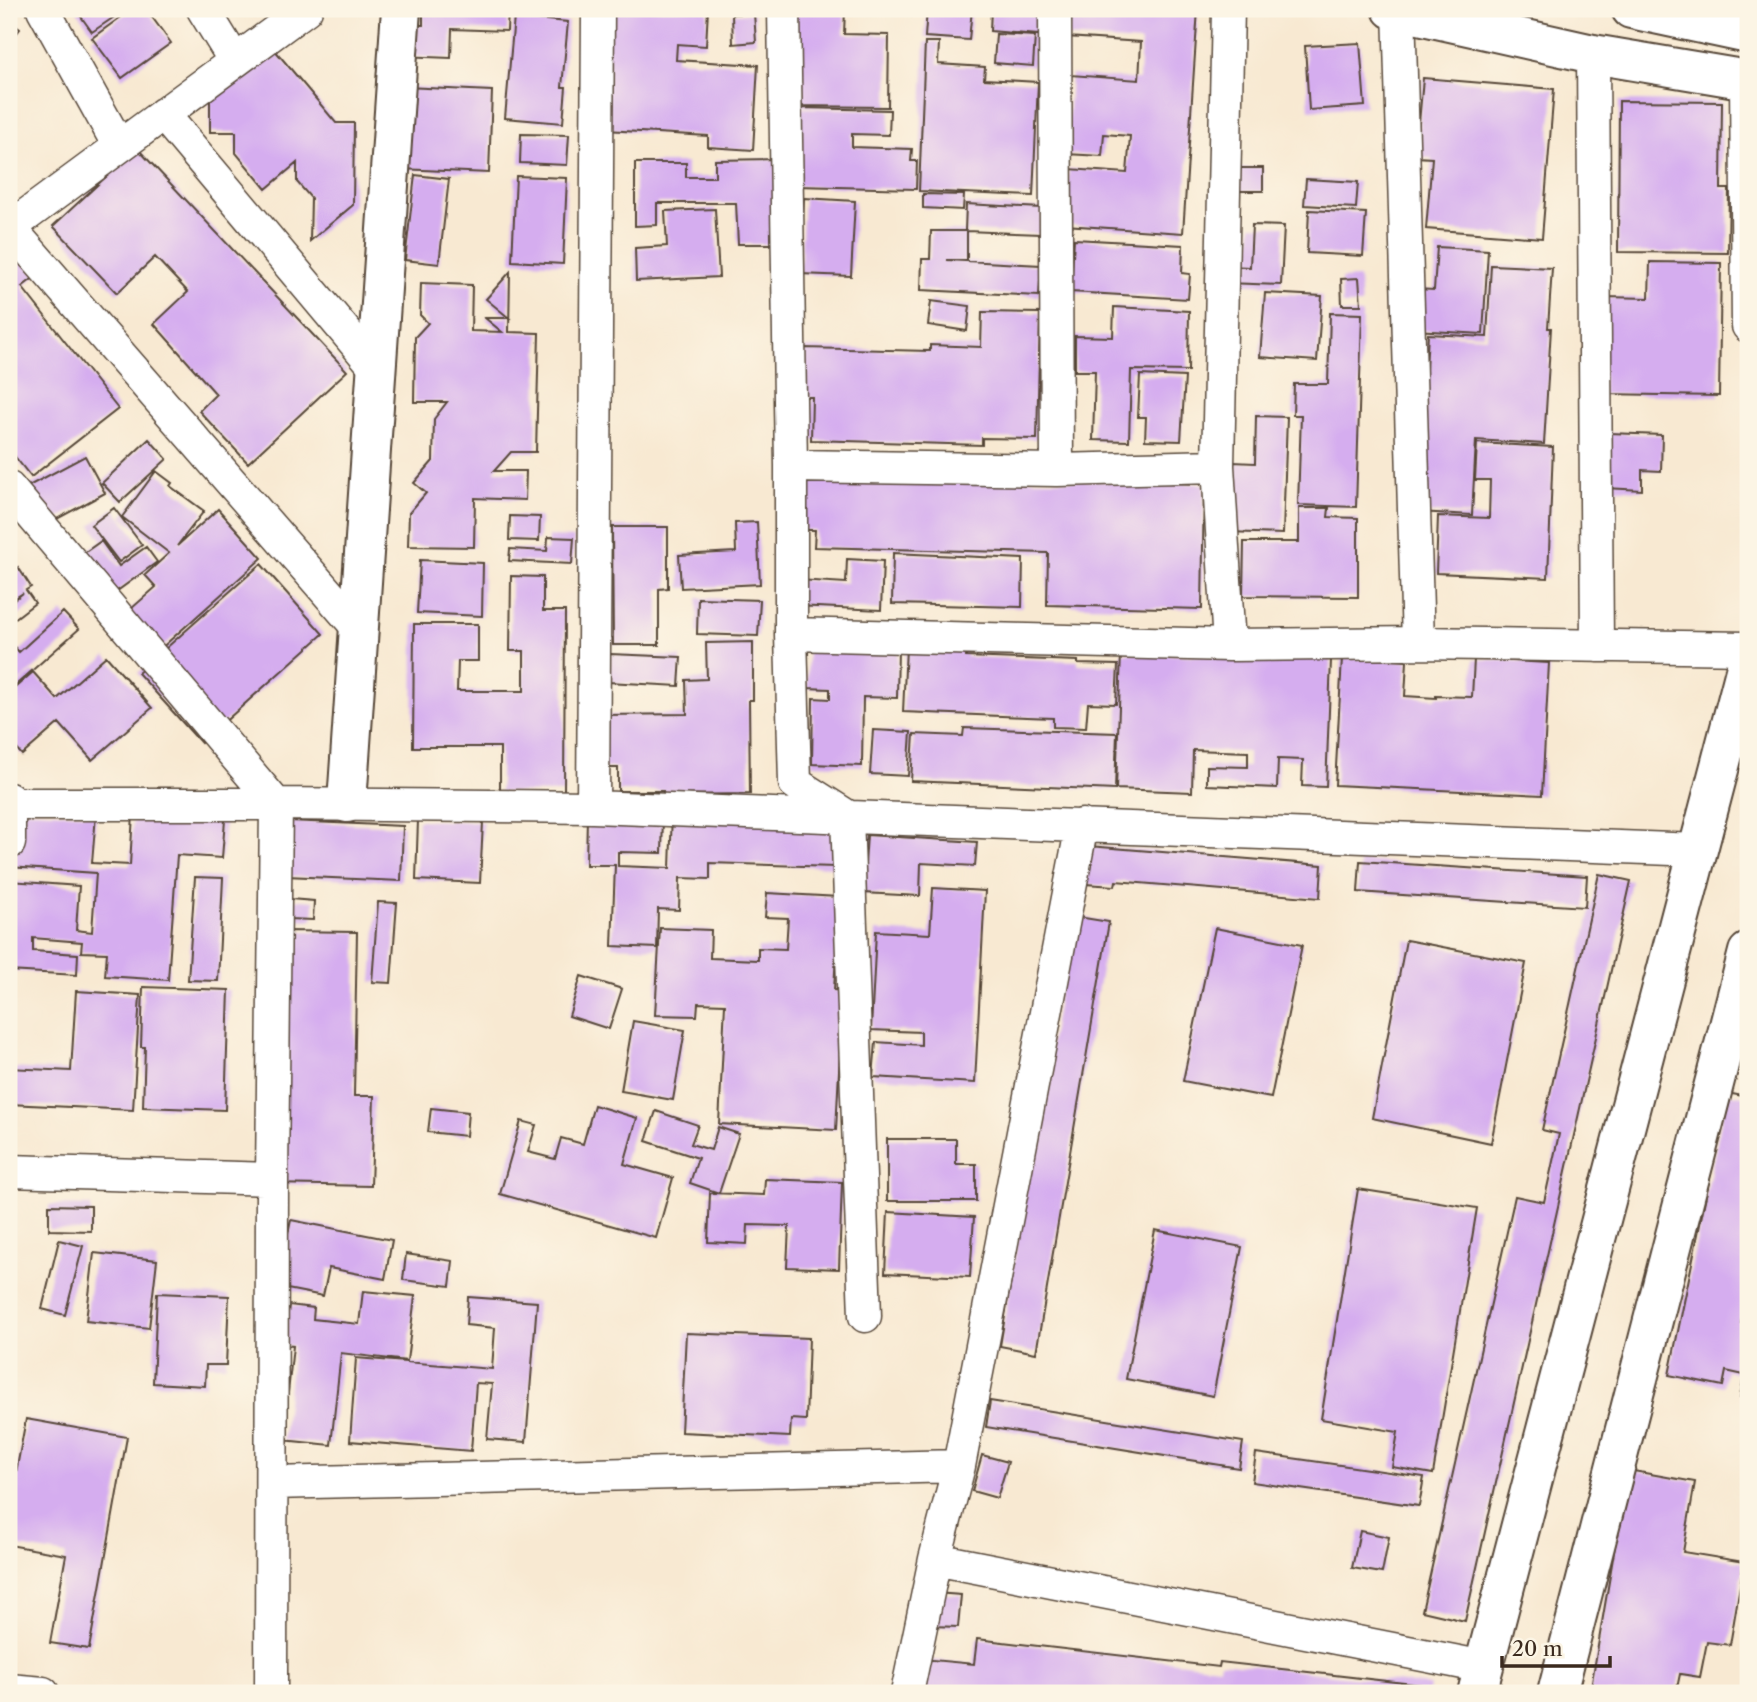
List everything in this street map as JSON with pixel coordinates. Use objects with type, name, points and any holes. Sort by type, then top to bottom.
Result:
[{"type":"main road","points":[[347,803],[401,9]]},
{"type":"main road","points":[[1397,9],[1593,54],[1747,80]]},
{"type":"main road","points":[[1631,9],[1748,34]]},
{"type":"main road","points":[[1480,1680],[1748,659]]},
{"type":"main road","points":[[1557,1693],[1748,952]]},
{"type":"street","points":[[43,9],[119,146]]},
{"type":"street","points":[[203,9],[235,61]]},
{"type":"street","points":[[306,9],[9,227],[359,628]]},
{"type":"street","points":[[593,807],[598,9]]},
{"type":"street","points":[[784,9],[791,634],[796,783],[847,816]]},
{"type":"street","points":[[1055,9],[1056,470]]},
{"type":"street","points":[[1228,9],[1218,466],[1228,645]]},
{"type":"street","points":[[1397,9],[1418,643]]},
{"type":"street","points":[[1593,54],[1597,646]]},
{"type":"street","points":[[1747,80],[1748,326]]},
{"type":"street","points":[[163,114],[376,368]]},
{"type":"street","points":[[791,466],[1056,470],[1218,466]]},
{"type":"street","points":[[9,488],[276,804],[271,1693]]},
{"type":"street","points":[[791,634],[1228,645],[1418,643],[1748,648]]},
{"type":"street","points":[[9,843],[9,803],[347,803],[593,807],[1698,850]]},
{"type":"street","points":[[847,816],[865,1317]]},
{"type":"street","points":[[907,1693],[935,1559],[959,1466],[1082,825]]},
{"type":"street","points":[[9,1171],[272,1179]]},
{"type":"street","points":[[272,1483],[959,1466]]},
{"type":"street","points":[[935,1559],[1480,1680]]},
{"type":"street","points":[[9,1690],[43,1693]]},
{"type":"building","points":[[126,9],[92,32],[77,11]]},
{"type":"building","points":[[132,9],[146,9],[171,43],[122,78],[92,38]]},
{"type":"building","points":[[423,9],[508,9],[507,31],[452,29],[451,58],[401,56],[402,25],[423,25]]},
{"type":"building","points":[[607,9],[708,9],[706,46],[677,44],[676,60],[758,65],[753,150],[708,147],[708,136],[606,130]]},
{"type":"building","points":[[790,9],[845,9],[844,34],[889,35],[888,107],[793,106]]},
{"type":"building","points":[[927,9],[972,9],[969,40],[925,37]]},
{"type":"building","points":[[991,9],[1041,9],[1039,35],[990,31]]},
{"type":"building","points":[[1069,9],[1198,9],[1183,233],[1065,225],[1069,169],[1127,173],[1130,136],[1104,134],[1102,156],[1066,154],[1071,75],[1139,80],[1141,42],[1067,37]]},
{"type":"building","points":[[1748,9],[1748,15],[1727,10]]},
{"type":"building","points":[[754,13],[756,42],[733,44],[732,14]]},
{"type":"building","points":[[514,17],[568,22],[562,87],[566,87],[563,123],[505,118]]},
{"type":"building","points":[[9,21],[20,29],[9,43]]},
{"type":"building","points":[[996,34],[1035,36],[1033,66],[994,63]]},
{"type":"building","points":[[925,42],[939,42],[938,64],[985,67],[984,79],[1038,82],[1033,196],[919,191]]},
{"type":"building","points":[[1360,43],[1365,106],[1309,110],[1305,46]]},
{"type":"building","points":[[274,49],[336,123],[354,123],[353,205],[310,241],[311,198],[297,182],[297,163],[266,189],[236,153],[236,132],[210,132],[210,90]]},
{"type":"building","points":[[1423,78],[1554,89],[1542,238],[1426,229],[1432,158],[1416,157]]},
{"type":"building","points":[[405,87],[492,91],[489,173],[401,169]]},
{"type":"building","points":[[1619,101],[1722,102],[1721,189],[1729,189],[1728,253],[1618,252]]},
{"type":"building","points":[[800,108],[890,110],[889,135],[852,134],[852,147],[912,149],[911,161],[917,161],[916,189],[797,186]]},
{"type":"building","points":[[521,134],[569,135],[567,165],[520,163]]},
{"type":"building","points":[[137,148],[347,371],[248,463],[199,411],[216,394],[154,324],[188,292],[155,257],[117,293],[53,226]]},
{"type":"building","points":[[779,159],[779,244],[738,244],[736,203],[657,203],[657,225],[635,226],[635,163],[686,163],[686,177],[715,177],[715,160]]},
{"type":"building","points":[[1232,168],[1263,168],[1263,191],[1232,191]]},
{"type":"building","points":[[415,175],[449,179],[439,264],[405,260]]},
{"type":"building","points":[[516,176],[567,178],[563,264],[512,261]]},
{"type":"building","points":[[1306,179],[1358,182],[1356,208],[1304,205]]},
{"type":"building","points":[[923,194],[964,195],[963,210],[923,208]]},
{"type":"building","points":[[804,198],[855,201],[851,276],[800,274]]},
{"type":"building","points":[[966,204],[1042,208],[1041,234],[967,231],[967,260],[947,260],[1041,265],[1039,296],[921,290],[922,259],[930,259],[931,231],[965,231]]},
{"type":"building","points":[[715,209],[719,277],[636,281],[635,248],[667,246],[665,211]]},
{"type":"building","points":[[1309,210],[1366,213],[1363,256],[1307,253]]},
{"type":"building","points":[[1252,225],[1284,226],[1281,285],[1227,283],[1228,266],[1250,267]]},
{"type":"building","points":[[1074,239],[1183,245],[1182,273],[1190,274],[1188,299],[1071,292]]},
{"type":"building","points":[[9,241],[36,276],[22,287],[118,409],[31,477],[9,449]]},
{"type":"building","points":[[1437,247],[1488,250],[1483,334],[1414,330],[1416,289],[1434,290]]},
{"type":"building","points":[[1650,262],[1721,263],[1719,396],[1603,394],[1605,297],[1649,298]]},
{"type":"building","points":[[1491,265],[1552,268],[1544,444],[1476,440],[1472,515],[1418,512],[1428,334],[1487,337]]},
{"type":"building","points":[[510,272],[509,332],[539,333],[536,452],[511,452],[494,471],[526,471],[525,500],[475,498],[474,547],[408,546],[409,513],[426,493],[414,483],[433,461],[434,419],[447,402],[414,402],[415,337],[428,323],[420,315],[421,283],[472,285],[471,331],[502,332],[485,318],[509,318],[486,299]]},
{"type":"building","points":[[1359,278],[1361,305],[1342,305],[1341,279]]},
{"type":"building","points":[[1265,293],[1322,296],[1317,361],[1260,357]]},
{"type":"building","points":[[931,301],[970,306],[967,331],[928,325]]},
{"type":"building","points":[[1114,307],[1189,311],[1188,371],[1131,370],[1129,441],[1093,440],[1095,371],[1075,371],[1075,336],[1113,337]]},
{"type":"building","points":[[982,312],[1040,313],[1037,439],[982,438],[982,445],[811,440],[812,397],[803,397],[804,348],[930,351],[930,345],[981,347]]},
{"type":"building","points":[[1330,313],[1362,314],[1356,507],[1298,505],[1301,415],[1293,415],[1294,384],[1328,384]]},
{"type":"building","points":[[1140,375],[1185,377],[1181,441],[1145,440],[1146,417],[1138,417]]},
{"type":"building","points":[[1256,416],[1287,417],[1283,534],[1230,532],[1233,462],[1255,463]]},
{"type":"building","points":[[1609,433],[1662,435],[1661,471],[1642,470],[1642,490],[1606,488]]},
{"type":"building","points":[[149,439],[167,459],[120,502],[102,483]]},
{"type":"building","points":[[1477,443],[1553,447],[1548,578],[1436,573],[1438,516],[1489,518],[1490,480],[1475,480]]},
{"type":"building","points":[[85,456],[105,493],[44,526],[23,489]]},
{"type":"building","points":[[156,471],[172,483],[170,486],[204,511],[177,546],[218,509],[262,558],[148,660],[115,623],[156,587],[145,575],[169,553],[122,517]]},
{"type":"building","points":[[801,474],[1204,484],[1202,609],[1047,605],[1048,553],[814,547],[815,530],[800,530]]},
{"type":"building","points":[[114,508],[142,545],[119,562],[91,525]]},
{"type":"building","points":[[1299,508],[1329,508],[1328,517],[1358,518],[1358,597],[1243,596],[1244,542],[1299,542]]},
{"type":"building","points":[[510,516],[540,517],[539,541],[509,540]]},
{"type":"building","points":[[757,522],[760,584],[681,588],[679,555],[736,552],[735,523]]},
{"type":"building","points":[[612,527],[668,527],[668,588],[659,589],[659,645],[613,645]]},
{"type":"building","points":[[548,537],[574,538],[572,564],[509,561],[510,549],[547,551]]},
{"type":"building","points":[[101,541],[119,566],[146,547],[157,562],[113,594],[84,553]]},
{"type":"building","points":[[893,553],[1023,559],[1022,607],[892,604]]},
{"type":"building","points":[[847,559],[883,561],[881,610],[796,606],[798,580],[846,583]]},
{"type":"building","points":[[420,560],[483,563],[482,616],[417,613]]},
{"type":"building","points":[[261,564],[323,634],[201,743],[138,673]]},
{"type":"building","points":[[18,567],[31,587],[26,590],[35,603],[9,623],[9,604],[23,593],[9,602],[9,573]]},
{"type":"building","points":[[511,576],[543,577],[543,611],[565,611],[564,793],[500,792],[500,747],[413,747],[414,624],[478,624],[478,661],[458,661],[457,691],[524,691],[524,651],[510,651]]},
{"type":"building","points":[[698,598],[760,600],[758,636],[697,634]]},
{"type":"building","points":[[63,612],[79,629],[9,691],[9,641],[19,652]]},
{"type":"building","points":[[753,642],[753,700],[749,700],[750,794],[663,795],[663,791],[618,791],[618,768],[604,768],[604,715],[687,714],[686,680],[707,679],[706,643]]},
{"type":"building","points":[[808,646],[898,648],[897,698],[863,697],[862,766],[812,764],[813,698],[830,699],[830,689],[807,688]]},
{"type":"building","points":[[906,647],[966,650],[966,657],[1118,665],[1116,704],[1088,703],[1086,728],[1053,727],[1053,718],[903,712]]},
{"type":"building","points":[[1121,653],[1331,660],[1326,787],[1302,786],[1303,760],[1278,759],[1277,788],[1207,785],[1207,766],[1248,767],[1248,752],[1193,750],[1192,792],[1116,789]]},
{"type":"building","points":[[610,654],[681,657],[679,686],[608,682]]},
{"type":"building","points":[[106,656],[152,708],[92,760],[59,723],[22,755],[9,740],[9,693],[33,672],[57,699]]},
{"type":"building","points":[[1342,658],[1407,661],[1405,696],[1436,698],[1472,697],[1474,659],[1549,663],[1542,795],[1335,785]]},
{"type":"building","points":[[964,728],[1117,733],[1115,790],[911,781],[914,734],[963,736]]},
{"type":"building","points":[[873,730],[911,732],[908,776],[870,774]]},
{"type":"building","points":[[9,809],[96,815],[92,863],[130,865],[133,814],[225,820],[222,858],[177,855],[168,980],[105,976],[107,953],[81,952],[82,942],[33,938],[33,951],[78,954],[77,975],[9,971],[10,881],[79,886],[76,930],[92,932],[96,873],[9,867]]},
{"type":"building","points":[[672,813],[837,820],[835,867],[710,863],[710,879],[680,878],[679,910],[658,909],[657,948],[612,946],[615,865],[586,865],[587,816],[663,817],[662,853],[618,852],[618,866],[670,868]]},
{"type":"building","points":[[418,820],[483,822],[480,883],[416,880]]},
{"type":"building","points":[[288,821],[403,826],[401,881],[286,876]]},
{"type":"building","points":[[867,835],[977,842],[975,866],[921,863],[920,896],[863,893]]},
{"type":"building","points":[[1088,846],[1322,865],[1320,898],[1116,881],[1115,886],[1085,884]]},
{"type":"building","points":[[1360,861],[1587,876],[1585,907],[1358,892]]},
{"type":"building","points":[[1599,874],[1631,881],[1465,1621],[1422,1611],[1515,1196],[1544,1202],[1559,1134],[1542,1130]]},
{"type":"building","points":[[195,877],[223,878],[218,981],[188,980]]},
{"type":"building","points":[[933,888],[985,891],[975,1083],[873,1077],[876,1042],[921,1045],[921,1032],[871,1030],[876,931],[930,934]]},
{"type":"building","points":[[767,893],[839,897],[834,990],[843,991],[836,1130],[719,1124],[725,1004],[698,1003],[697,1016],[655,1015],[660,928],[711,930],[710,958],[758,960],[758,948],[786,949],[788,918],[765,917]]},
{"type":"building","points":[[290,899],[314,901],[313,920],[289,919]]},
{"type":"building","points":[[378,902],[397,903],[391,983],[372,982]]},
{"type":"building","points":[[1072,916],[1109,922],[1036,1353],[1000,1346]]},
{"type":"building","points":[[1215,928],[1302,945],[1271,1098],[1183,1081]]},
{"type":"building","points":[[284,931],[357,932],[354,1096],[374,1096],[371,1186],[273,1184]]},
{"type":"building","points":[[1406,940],[1526,963],[1491,1143],[1372,1118]]},
{"type":"building","points":[[581,976],[622,989],[609,1029],[569,1016]]},
{"type":"building","points":[[143,987],[229,990],[225,1110],[143,1107]]},
{"type":"building","points":[[76,991],[140,995],[133,1110],[9,1104],[9,1068],[71,1071]]},
{"type":"building","points":[[633,1021],[685,1030],[673,1100],[621,1091]]},
{"type":"building","points":[[1748,1069],[1748,1087],[1744,1086]]},
{"type":"building","points":[[1727,1093],[1748,1097],[1748,1288],[1741,1323],[1748,1324],[1748,1398],[1740,1397],[1744,1375],[1726,1371],[1723,1386],[1669,1375]]},
{"type":"building","points":[[594,1105],[637,1118],[624,1164],[673,1178],[656,1238],[500,1194],[521,1121],[536,1125],[528,1152],[555,1159],[561,1138],[583,1144]]},
{"type":"building","points":[[431,1108],[468,1112],[466,1136],[428,1132]]},
{"type":"building","points":[[656,1111],[698,1125],[691,1144],[711,1150],[718,1127],[739,1134],[719,1193],[690,1183],[698,1158],[646,1141]]},
{"type":"building","points":[[887,1139],[956,1139],[956,1164],[976,1164],[976,1201],[887,1201]]},
{"type":"building","points":[[765,1179],[842,1182],[839,1269],[787,1267],[789,1226],[748,1225],[747,1244],[708,1242],[710,1193],[764,1195]]},
{"type":"building","points":[[1358,1189],[1477,1208],[1433,1474],[1392,1467],[1398,1432],[1321,1419]]},
{"type":"building","points":[[49,1205],[91,1206],[91,1231],[49,1230]]},
{"type":"building","points":[[9,1207],[14,1207],[11,1274],[9,1274]]},
{"type":"building","points":[[888,1212],[974,1217],[970,1277],[885,1273]]},
{"type":"building","points":[[291,1220],[392,1240],[385,1279],[329,1268],[323,1296],[277,1287]]},
{"type":"building","points":[[1155,1230],[1242,1247],[1213,1396],[1126,1379]]},
{"type":"building","points":[[59,1240],[83,1246],[65,1315],[42,1309]]},
{"type":"building","points":[[94,1253],[157,1260],[149,1328],[86,1321]]},
{"type":"building","points":[[406,1254],[453,1261],[450,1286],[403,1280]]},
{"type":"building","points":[[363,1291],[415,1296],[407,1361],[341,1353],[331,1445],[283,1440],[293,1346],[284,1345],[289,1305],[314,1308],[313,1319],[359,1324]]},
{"type":"building","points":[[157,1293],[229,1296],[226,1365],[206,1365],[205,1386],[153,1383]]},
{"type":"building","points":[[468,1297],[537,1302],[526,1442],[487,1439],[492,1384],[476,1383],[471,1451],[350,1441],[356,1358],[492,1369],[495,1328],[466,1325]]},
{"type":"building","points":[[686,1333],[809,1338],[806,1420],[791,1419],[790,1437],[681,1432]]},
{"type":"building","points":[[990,1401],[1243,1442],[1239,1468],[986,1427]]},
{"type":"building","points":[[26,1419],[127,1437],[89,1649],[50,1643],[66,1555],[9,1545],[9,1477],[15,1478]]},
{"type":"building","points":[[1256,1453],[1424,1477],[1419,1506],[1252,1482]]},
{"type":"building","points":[[982,1455],[1008,1462],[997,1498],[972,1491]]},
{"type":"building","points":[[1628,1470],[1695,1482],[1683,1552],[1744,1562],[1730,1645],[1707,1642],[1700,1677],[1680,1674],[1676,1693],[1590,1693]]},
{"type":"building","points":[[1360,1531],[1389,1537],[1382,1573],[1352,1568]]},
{"type":"building","points":[[935,1593],[961,1595],[958,1627],[933,1626]]},
{"type":"building","points":[[977,1639],[1219,1667],[1220,1662],[1430,1686],[1429,1693],[918,1693],[922,1659],[974,1664]]}]
